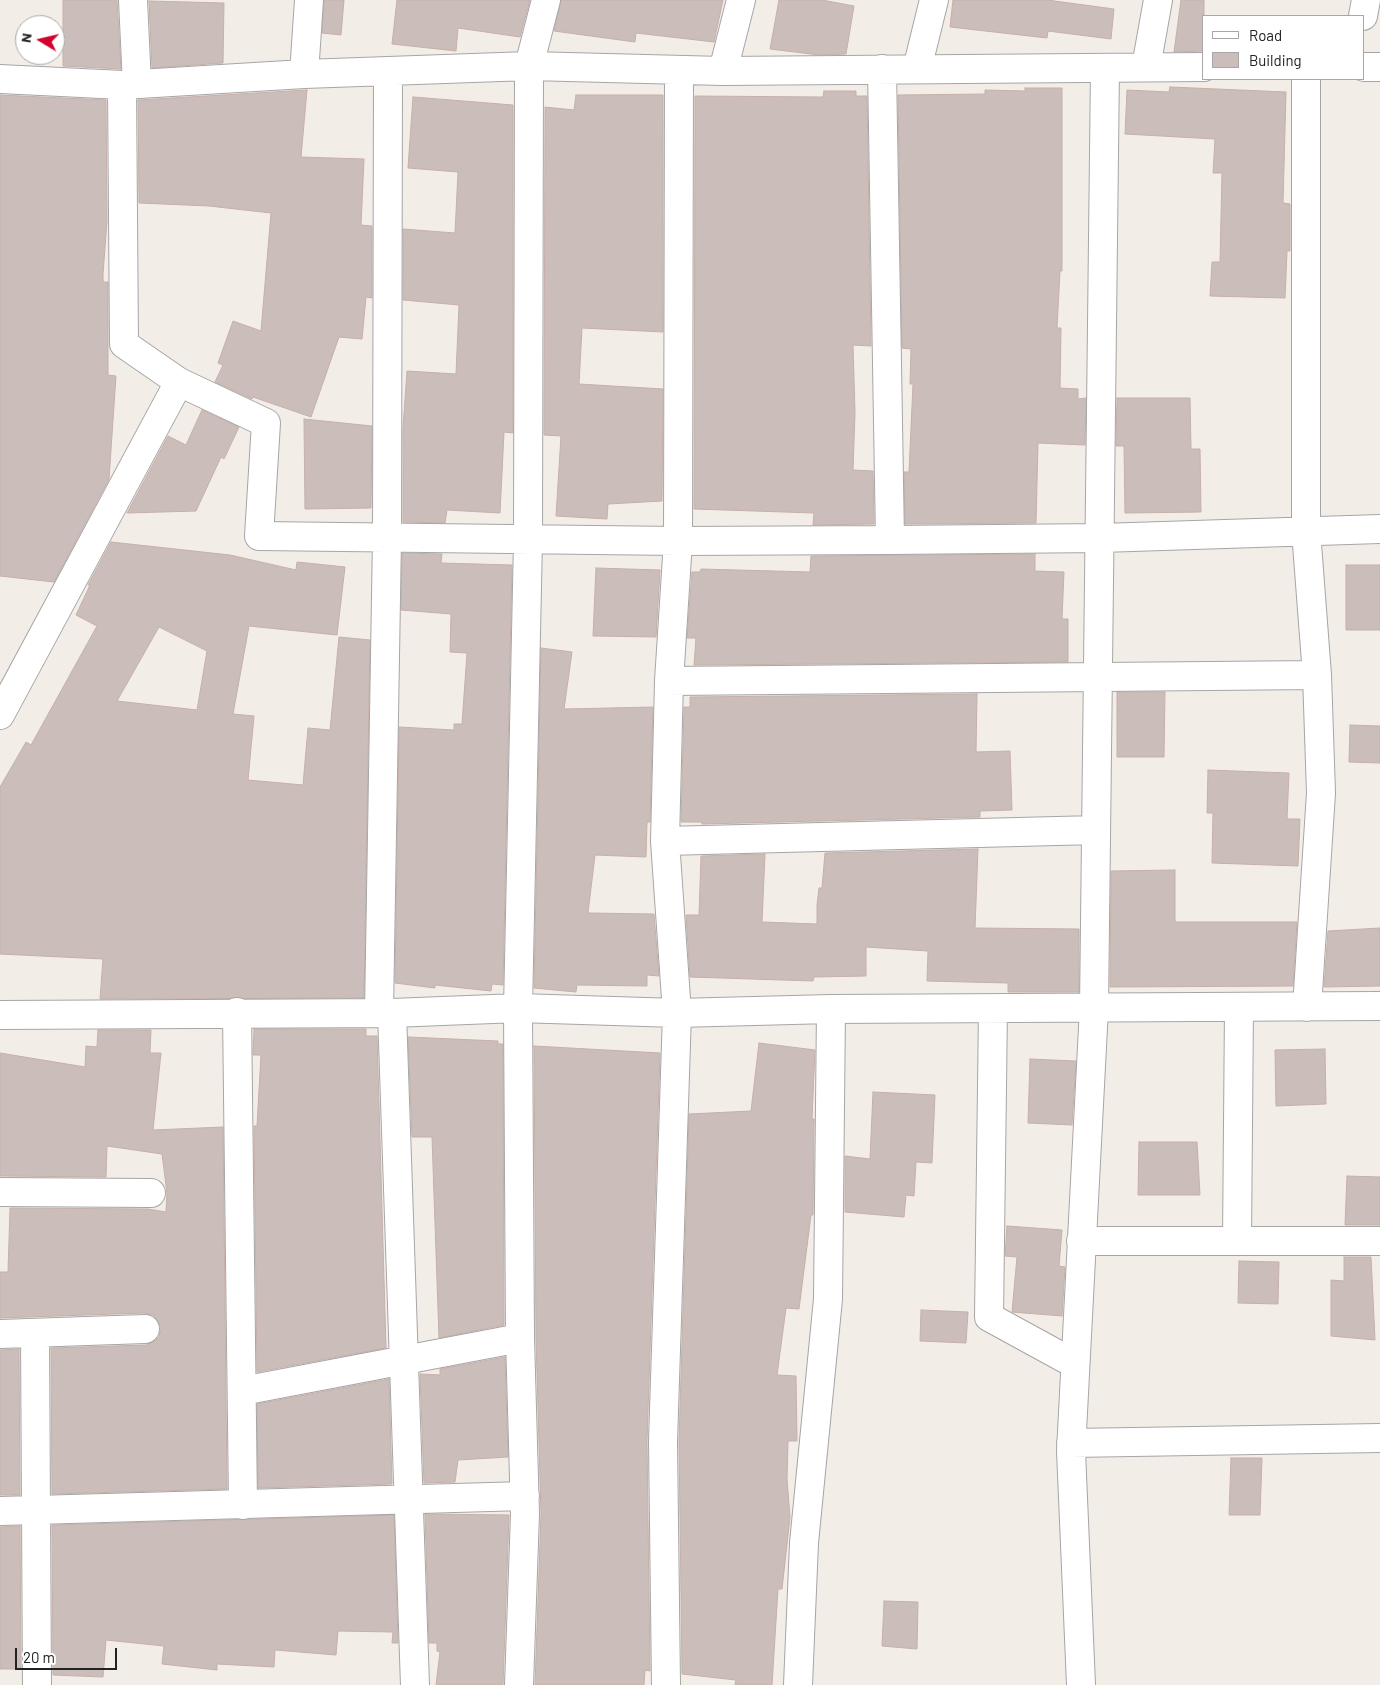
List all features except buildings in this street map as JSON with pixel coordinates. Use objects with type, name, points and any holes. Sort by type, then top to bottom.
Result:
[{"type":"street","points":[[133,0],[124,344],[179,382],[266,423],[259,536],[678,541],[890,540],[1101,538],[1380,528]]},
{"type":"street","points":[[304,74],[309,0]]},
{"type":"street","points":[[519,1685],[524,1496],[520,1338],[518,1008],[528,540],[529,66],[546,0]]},
{"type":"street","points":[[723,71],[741,0]]},
{"type":"street","points":[[917,69],[934,0]]},
{"type":"street","points":[[1146,67],[1158,0]]},
{"type":"street","points":[[1363,15],[1366,0]]},
{"type":"street","points":[[0,79],[130,85],[304,74],[529,66],[723,71],[1202,67]]},
{"type":"street","points":[[1365,67],[1380,67]]},
{"type":"street","points":[[1081,1685],[1071,1443],[1094,1008],[1105,68]]},
{"type":"street","points":[[882,69],[890,540]]},
{"type":"street","points":[[666,1685],[663,1441],[677,1013],[665,841],[669,681],[678,541],[679,70]]},
{"type":"street","points":[[388,71],[385,1012],[403,1360],[415,1685]]},
{"type":"street","points":[[1306,80],[1306,531],[1317,676],[1321,793],[1307,1006]]},
{"type":"street","points":[[0,715],[179,382]]},
{"type":"street","points":[[669,681],[1317,676]]},
{"type":"street","points":[[665,841],[1096,830]]},
{"type":"street","points":[[0,1015],[385,1012],[518,1008],[677,1013],[1380,1006]]},
{"type":"street","points":[[1238,1241],[1239,1007]]},
{"type":"street","points":[[993,1009],[989,1317],[1075,1364]]},
{"type":"street","points":[[798,1685],[804,1543],[828,1299],[831,1010]]},
{"type":"street","points":[[237,1012],[243,1505]]},
{"type":"street","points":[[0,1192],[151,1193]]},
{"type":"street","points":[[1081,1241],[1380,1241]]},
{"type":"street","points":[[0,1334],[145,1329]]},
{"type":"street","points":[[35,1334],[36,1685]]},
{"type":"street","points":[[242,1392],[520,1338]]},
{"type":"street","points":[[1071,1443],[1380,1438]]},
{"type":"street","points":[[0,1511],[408,1501],[524,1496]]}]
